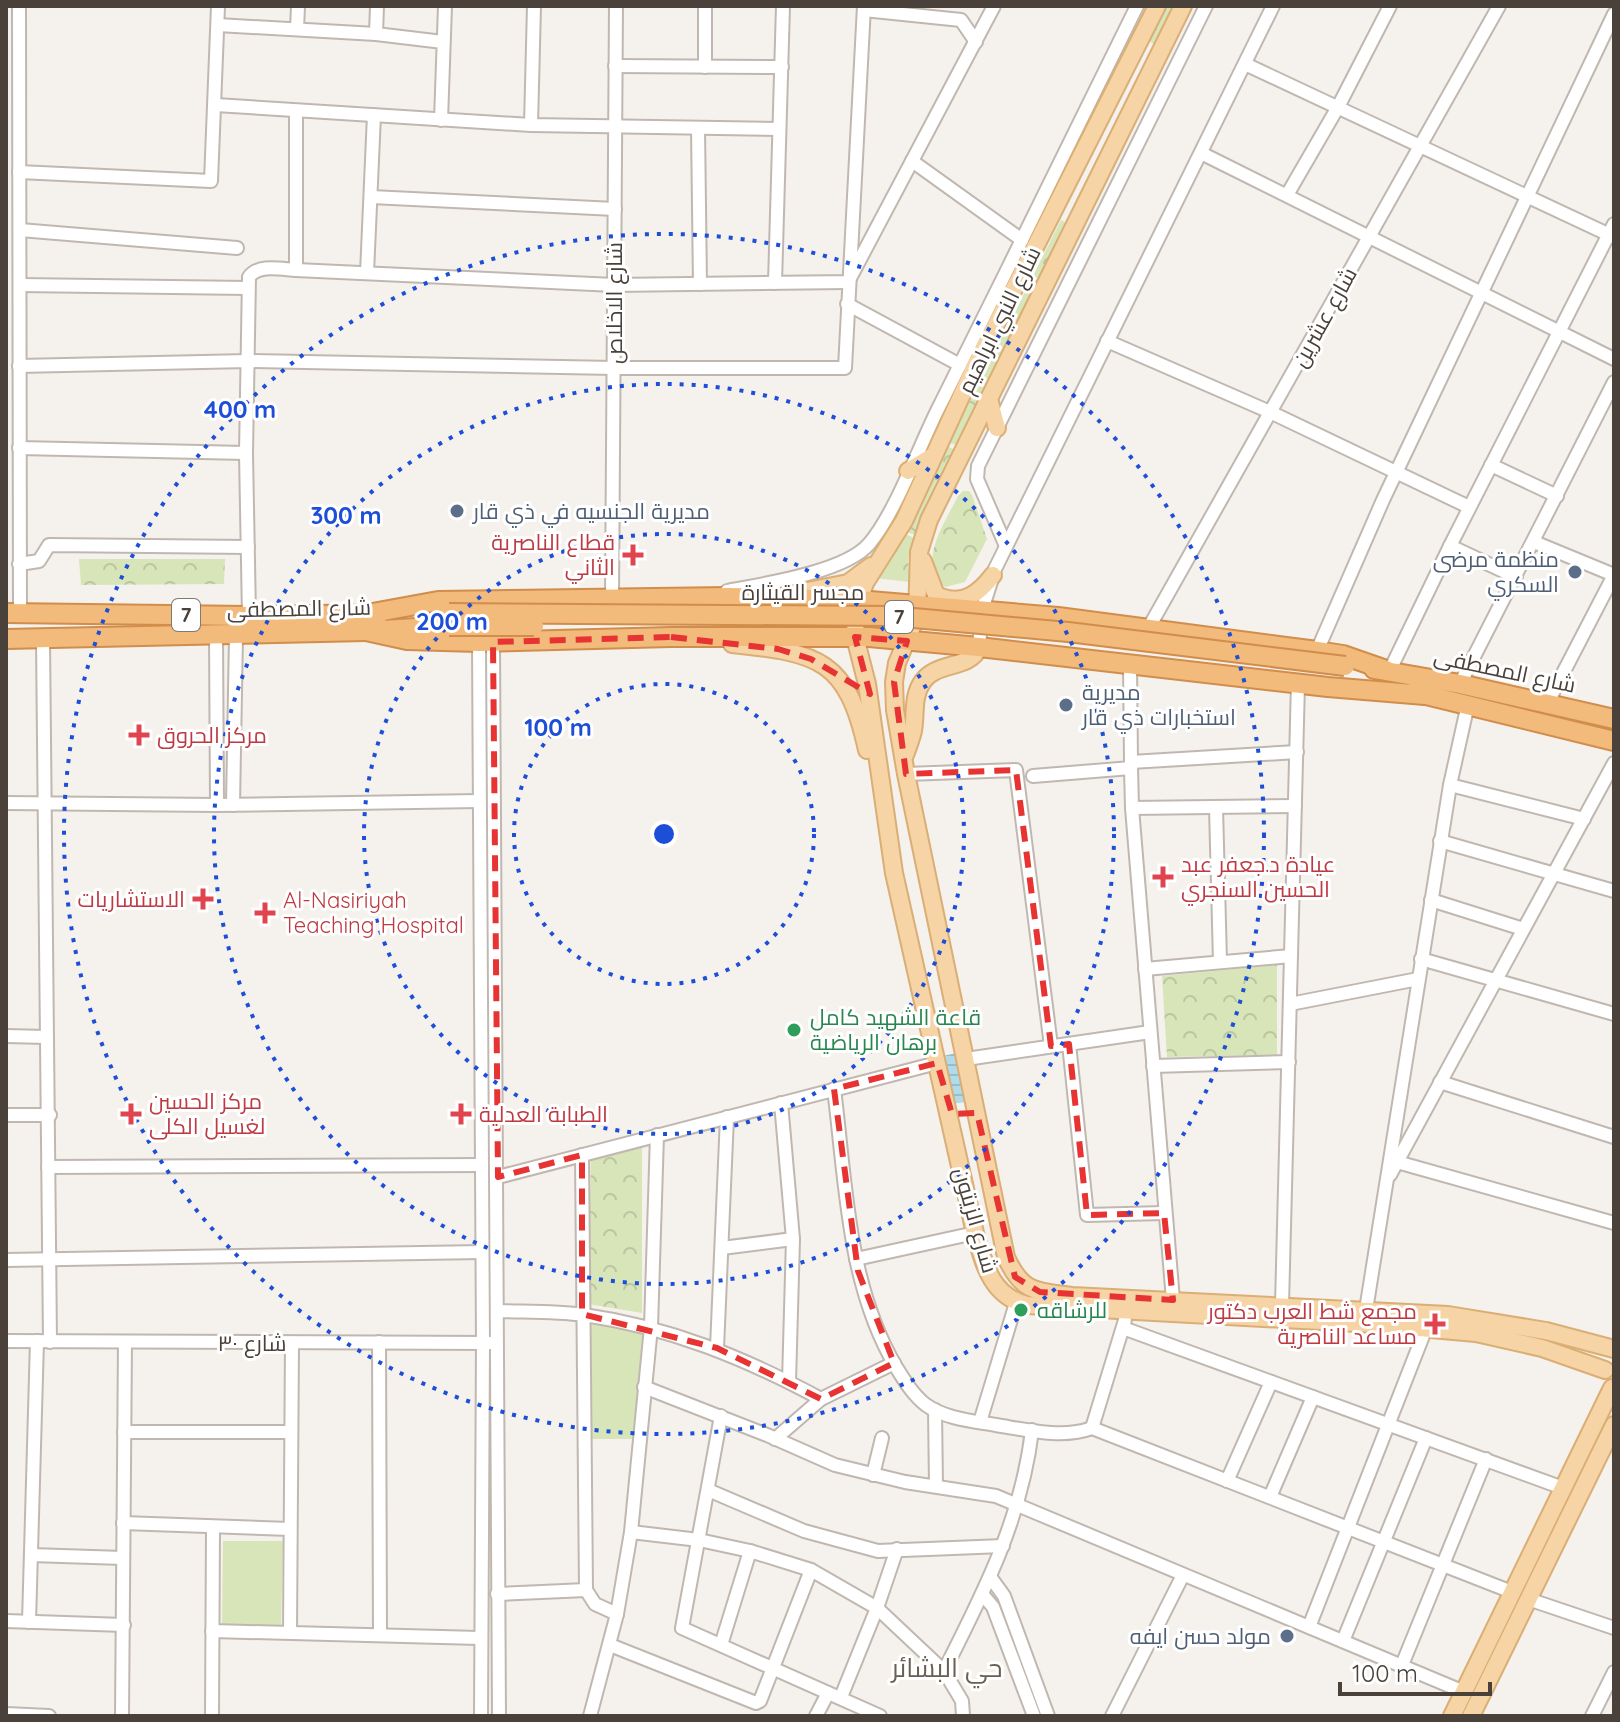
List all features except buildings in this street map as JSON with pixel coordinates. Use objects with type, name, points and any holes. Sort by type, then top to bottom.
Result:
[{"type":"highway","points":[[366,623],[438,601],[684,598],[858,600],[919,603],[1317,651],[1343,655],[1388,670]]},
{"type":"highway","points":[[787,637],[799,631],[801,619],[799,607],[788,601]]},
{"type":"highway","name":"شارع المصطفى","points":[[13,612],[249,616],[366,623]]},
{"type":"highway","name":"شارع المصطفى","points":[[6,639],[236,635],[366,623],[449,620]]},
{"type":"highway","name":"مجسر القيثارة","points":[[449,620],[891,628],[1345,672]]},
{"type":"highway","points":[[366,623],[407,640],[486,642],[671,637],[855,637],[979,647],[1425,695]]},
{"type":"highway","name":"7","points":[[1345,672],[1388,670]]},
{"type":"highway","name":"شارع المصطفى","points":[[1388,670],[1614,719]]},
{"type":"highway","name":"7","points":[[1345,672],[1425,695]]},
{"type":"highway","name":"شارع المصطفى","points":[[1425,695],[1614,741]]},
{"type":"main road","name":"شارع النبي ابراهيم","points":[[855,637],[858,600],[904,521],[976,364],[1157,6]]},
{"type":"main road","name":"شارع النبي ابراهيم","points":[[907,641],[917,615],[917,574],[929,520],[1183,6]]},
{"type":"main road","points":[[1095,130],[1117,141]]},
{"type":"main road","points":[[989,399],[997,428]]},
{"type":"main road","points":[[908,471],[934,455]]},
{"type":"main road","points":[[921,546],[927,575],[936,595],[955,607]]},
{"type":"main road","points":[[752,598],[848,583],[879,560]]},
{"type":"main road","points":[[936,595],[949,600],[965,599],[983,587],[993,575]]},
{"type":"main road","points":[[671,637],[778,649],[811,659],[837,674],[852,696],[861,726],[894,873]]},
{"type":"main road","name":"شارع الزيتون","points":[[855,637],[869,696],[894,873],[975,1233],[988,1276],[999,1290],[1016,1303]]},
{"type":"main road","name":"شارع الزيتون","points":[[907,641],[897,663],[894,682],[904,767],[1006,1257],[1015,1277],[1040,1292],[1489,1320],[1546,1331],[1614,1351]]},
{"type":"main road","points":[[904,767],[913,731],[916,696],[921,684],[936,670],[970,660],[979,647]]},
{"type":"main road","points":[[947,1107],[956,1117],[962,1118],[971,1113],[974,1101]]},
{"type":"main road","points":[[959,1161],[962,1148],[968,1145],[978,1147],[985,1155]]},
{"type":"main road","points":[[1016,1303],[1125,1320],[1426,1328],[1476,1333],[1576,1358],[1605,1370]]},
{"type":"main road","points":[[1452,1716],[1613,1388],[1605,1370],[1614,1351]]},
{"type":"main road","points":[[1471,1716],[1614,1425]]},
{"type":"main road","points":[[1481,1655],[1497,1663]]},
{"type":"street","points":[[13,612],[19,564],[19,448],[13,389],[19,366],[20,285],[13,265],[20,230],[15,180],[12,22],[19,6]]},
{"type":"street","points":[[15,180],[211,181],[218,6]]},
{"type":"street","points":[[297,29],[298,6]]},
{"type":"street","points":[[376,34],[377,6]]},
{"type":"street","points":[[441,120],[445,6]]},
{"type":"street","points":[[531,125],[534,6]]},
{"type":"street","name":"شارع الاخلاص","points":[[612,599],[616,6]]},
{"type":"street","points":[[705,6],[705,67]]},
{"type":"street","points":[[775,283],[783,6]]},
{"type":"street","points":[[964,6],[961,20],[976,42]]},
{"type":"street","points":[[848,282],[994,6]]},
{"type":"street","points":[[684,598],[833,566],[869,544],[888,514],[1137,6]]},
{"type":"street","points":[[1006,546],[977,473],[1206,6]]},
{"type":"street","points":[[979,647],[982,610],[1006,546],[1273,6]]},
{"type":"street","points":[[1287,195],[1338,107],[1390,6]]},
{"type":"street","name":"شارع عشرين","points":[[1148,629],[1499,6]]},
{"type":"street","points":[[19,366],[248,361],[614,368],[845,368],[864,8],[961,20]]},
{"type":"street","points":[[1317,651],[1396,472],[1614,14]]},
{"type":"street","points":[[218,25],[376,34],[443,42]]},
{"type":"street","points":[[1245,64],[1527,196],[1612,232],[1388,670]]},
{"type":"street","points":[[615,66],[782,67]]},
{"type":"street","points":[[216,105],[531,125],[779,129]]},
{"type":"street","points":[[296,111],[296,270]]},
{"type":"street","points":[[367,273],[374,115]]},
{"type":"street","points":[[698,128],[700,284]]},
{"type":"street","points":[[1201,153],[1614,359]]},
{"type":"street","points":[[912,161],[1022,240]]},
{"type":"street","points":[[371,197],[615,209]]},
{"type":"street","points":[[20,230],[237,248]]},
{"type":"street","points":[[249,616],[246,453],[248,288],[250,274],[257,269],[614,285],[848,282]]},
{"type":"street","points":[[20,285],[248,288]]},
{"type":"street","points":[[847,304],[960,365]]},
{"type":"street","points":[[1107,341],[1270,412],[1469,507]]},
{"type":"street","points":[[1460,684],[1614,382]]},
{"type":"street","points":[[19,448],[246,453]]},
{"type":"street","points":[[1491,465],[1557,496]]},
{"type":"street","points":[[1534,542],[1614,575],[1547,704]]},
{"type":"street","points":[[19,564],[39,561],[49,545],[248,547]]},
{"type":"street","points":[[1450,546],[1516,577]]},
{"type":"street","points":[[216,634],[217,805]]},
{"type":"street","points":[[233,805],[236,635]]},
{"type":"street","points":[[29,1622],[49,1259],[43,640]]},
{"type":"street","points":[[481,1716],[479,1638],[483,1343],[479,801],[486,642]]},
{"type":"street","points":[[486,642],[498,1177],[499,1716]]},
{"type":"street","points":[[1130,664],[1132,808],[1173,1300]]},
{"type":"street","points":[[1282,1305],[1298,683]]},
{"type":"street","points":[[1366,1310],[1440,841],[1468,704]]},
{"type":"street","points":[[1033,776],[1297,752]]},
{"type":"street","points":[[1384,1185],[1614,763]]},
{"type":"street","points":[[904,767],[1016,770],[1051,1046]]},
{"type":"street","points":[[1450,785],[1584,819]]},
{"type":"street","points":[[6,803],[233,805],[479,801]]},
{"type":"street","points":[[1132,808],[1295,806]]},
{"type":"street","points":[[1216,807],[1220,962]]},
{"type":"street","points":[[1440,841],[1614,891]]},
{"type":"street","points":[[1431,900],[1523,929]]},
{"type":"street","points":[[1145,969],[1291,956]]},
{"type":"street","points":[[1421,959],[1614,1014]]},
{"type":"street","points":[[1290,1004],[1418,979]]},
{"type":"street","points":[[966,1059],[1150,1032]]},
{"type":"street","points":[[6,1036],[47,1037]]},
{"type":"street","points":[[1069,1044],[1087,1215],[1164,1213]]},
{"type":"street","points":[[1153,1066],[1289,1062]]},
{"type":"street","points":[[498,1177],[937,1063]]},
{"type":"street","points":[[1440,1082],[1614,1137]]},
{"type":"street","points":[[834,1089],[856,1259],[868,1307],[884,1347],[917,1397],[935,1410],[980,1422],[1071,1434],[1092,1428],[1512,1592]]},
{"type":"street","points":[[781,1103],[793,1239],[789,1382]]},
{"type":"street","points":[[6,1115],[50,1115]]},
{"type":"street","points":[[717,1348],[727,1117]]},
{"type":"street","points":[[590,1716],[617,1614],[631,1532],[651,1327],[657,1135]]},
{"type":"street","points":[[582,1155],[586,1590],[595,1604],[617,1614]]},
{"type":"street","points":[[1397,1162],[1614,1223]]},
{"type":"street","points":[[48,1167],[482,1165]]},
{"type":"street","points":[[856,1259],[975,1233]]},
{"type":"street","points":[[722,1248],[793,1239]]},
{"type":"street","points":[[6,1260],[482,1252]]},
{"type":"street","points":[[980,1422],[1016,1303]]},
{"type":"street","points":[[498,1311],[582,1314],[651,1327],[717,1348],[821,1399]]},
{"type":"street","points":[[1092,1428],[1125,1320],[1271,1382],[1563,1488]]},
{"type":"street","points":[[1309,1627],[1426,1328]]},
{"type":"street","name":"شارع ٣٠","points":[[6,1341],[498,1343]]},
{"type":"street","points":[[122,1716],[125,1342]]},
{"type":"street","points":[[379,1342],[380,1635]]},
{"type":"street","points":[[290,1632],[292,1343]]},
{"type":"street","points":[[775,1439],[821,1399],[894,1363]]},
{"type":"street","points":[[1227,1481],[1271,1382]]},
{"type":"street","points":[[644,1387],[835,1465],[873,1475],[985,1493],[1016,1504],[1464,1692]]},
{"type":"street","points":[[1270,1497],[1313,1397]]},
{"type":"street","points":[[935,1410],[936,1486]]},
{"type":"street","points":[[721,1416],[682,1628],[880,1716]]},
{"type":"street","points":[[944,1671],[983,1595],[1003,1546],[1029,1455],[1032,1430]]},
{"type":"street","points":[[124,1432],[291,1432]]},
{"type":"street","points":[[873,1475],[882,1438]]},
{"type":"street","points":[[1343,1641],[1426,1438]]},
{"type":"street","points":[[1402,1665],[1486,1459]]},
{"type":"street","points":[[708,1490],[804,1531],[878,1551],[1003,1546]]},
{"type":"street","points":[[123,1523],[290,1529]]},
{"type":"street","points":[[212,1716],[213,1528]]},
{"type":"street","points":[[631,1532],[699,1540],[750,1551],[811,1570],[877,1608],[944,1671],[962,1701],[964,1716]]},
{"type":"street","points":[[816,1716],[834,1695],[877,1608],[897,1549]]},
{"type":"street","points":[[721,1645],[750,1551]]},
{"type":"street","points":[[31,1555],[123,1558]]},
{"type":"street","points":[[610,1645],[753,1703],[760,1701],[811,1570]]},
{"type":"street","points":[[1112,1716],[1183,1575]]},
{"type":"street","points":[[991,1578],[1004,1596],[1048,1716]]},
{"type":"street","points":[[497,1594],[586,1590]]},
{"type":"street","points":[[983,1595],[993,1607],[1034,1716]]},
{"type":"street","points":[[1528,1599],[1614,1628]]},
{"type":"street","points":[[6,1621],[124,1625]]},
{"type":"street","points":[[212,1631],[479,1638]]},
{"type":"street","points":[[1592,1716],[1614,1672]]},
{"type":"street","points":[[6,1714],[49,1716]]},
{"type":"highlighted area","points":[[671,637],[778,649],[811,659],[870,694],[855,637],[907,641],[894,682],[906,774],[1016,770],[1051,1046],[1069,1044],[1087,1215],[1164,1213],[1173,1300],[1040,1292],[1015,1277],[977,1113],[952,1114],[937,1063],[834,1089],[858,1271],[894,1363],[821,1399],[717,1348],[582,1314],[582,1155],[498,1177],[493,642]]},
{"type":"green space","points":[[1165,6],[1174,6],[1154,44],[1147,40]]},
{"type":"green space","points":[[1061,220],[1068,224],[1040,279],[1033,276]]},
{"type":"green space","points":[[1032,278],[1039,282],[1014,331],[1007,328]]},
{"type":"green space","points":[[1005,331],[1013,336],[987,386],[980,382]]},
{"type":"green space","points":[[978,385],[986,389],[959,446],[950,443]]},
{"type":"green space","points":[[949,447],[957,451],[915,535],[907,532]]},
{"type":"green space","points":[[963,491],[969,491],[972,495],[987,539],[965,582],[945,587],[936,578],[933,555],[941,530]]},
{"type":"green space","points":[[905,534],[914,538],[908,559],[910,582],[875,578]]},
{"type":"green space","points":[[79,559],[225,559],[224,584],[81,585]]},
{"type":"green space","points":[[1277,965],[1277,1055],[1167,1057],[1162,976]]},
{"type":"green space","points":[[642,1140],[642,1313],[588,1304],[591,1156]]},
{"type":"green space","points":[[589,1325],[643,1327],[635,1439],[588,1439]]},
{"type":"green space","points":[[223,1541],[283,1541],[281,1626],[222,1625]]},
{"type":"water","points":[[957,1053],[967,1102],[950,1104],[938,1057]]},
{"type":"place","name":"مديرية الجنسيه في ذي قار","points":[[457,511]]},
{"type":"place","name":"قطاع الناصرية الثاني","points":[[633,555]]},
{"type":"place","name":"منظمة مرضى السكري","points":[[1575,572]]},
{"type":"place","name":"مديرية استخبارات ذي قار","points":[[1066,705]]},
{"type":"place","name":"مركز الحروق","points":[[139,735]]},
{"type":"place","name":"عيادة د.جعفر عبد الحسين السنجري","points":[[1163,877]]},
{"type":"place","name":"الاستشاريات","points":[[203,899]]},
{"type":"place","name":"Al-Nasiriyah Teaching Hospital","points":[[265,913]]},
{"type":"place","name":"قاعة الشهيد كامل برهان الرياضية","points":[[794,1030]]},
{"type":"place","name":"مركز الحسين لغسيل الكلى","points":[[131,1114]]},
{"type":"place","name":"الطبابة العدلية","points":[[461,1114]]},
{"type":"place","name":"للرشاقه","points":[[1021,1310]]},
{"type":"place","name":"مجمع شط العرب دكتور مساعد الناصرية","points":[[1435,1324]]},
{"type":"place","name":"مولد حسن ايفه","points":[[1287,1636]]},
{"type":"district","name":"حي البشائر","points":[[947,1668]]}]
